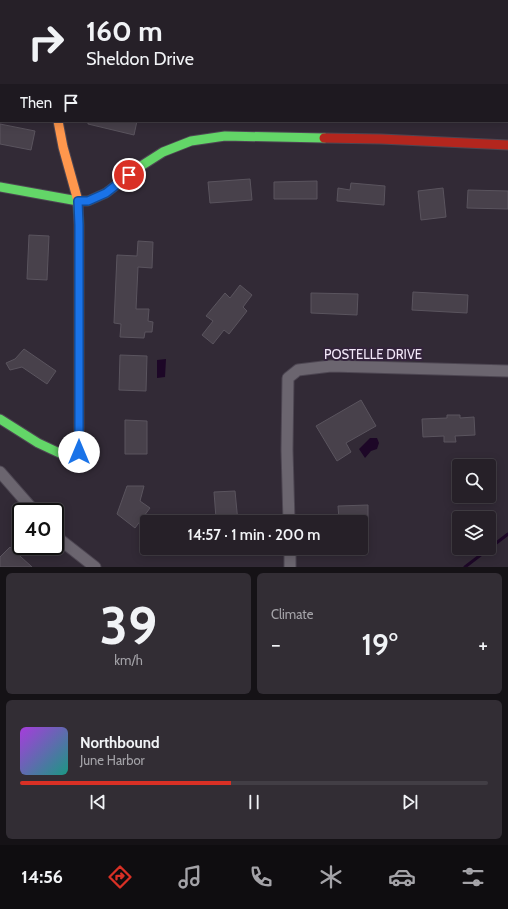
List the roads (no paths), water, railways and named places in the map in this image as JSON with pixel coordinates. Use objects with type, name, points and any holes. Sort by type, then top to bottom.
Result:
[{"type":"street","points":[[0,419],[38,442],[68,457],[75,458],[78,456],[78,201],[58,122]]},
{"type":"street","points":[[0,187],[78,201],[88,201],[106,193],[141,166],[163,152],[191,142],[225,136],[380,139],[508,145]]},
{"type":"street","name":"POSTELLE DRIVE","points":[[289,515],[287,450],[288,378],[298,370],[331,366],[508,371]]},
{"type":"street","points":[[0,472],[27,503]]},
{"type":"street","points":[[64,543],[95,567]]},
{"type":"street","points":[[290,555],[290,567]]},
{"type":"waterway","points":[[465,567],[508,534]]}]
